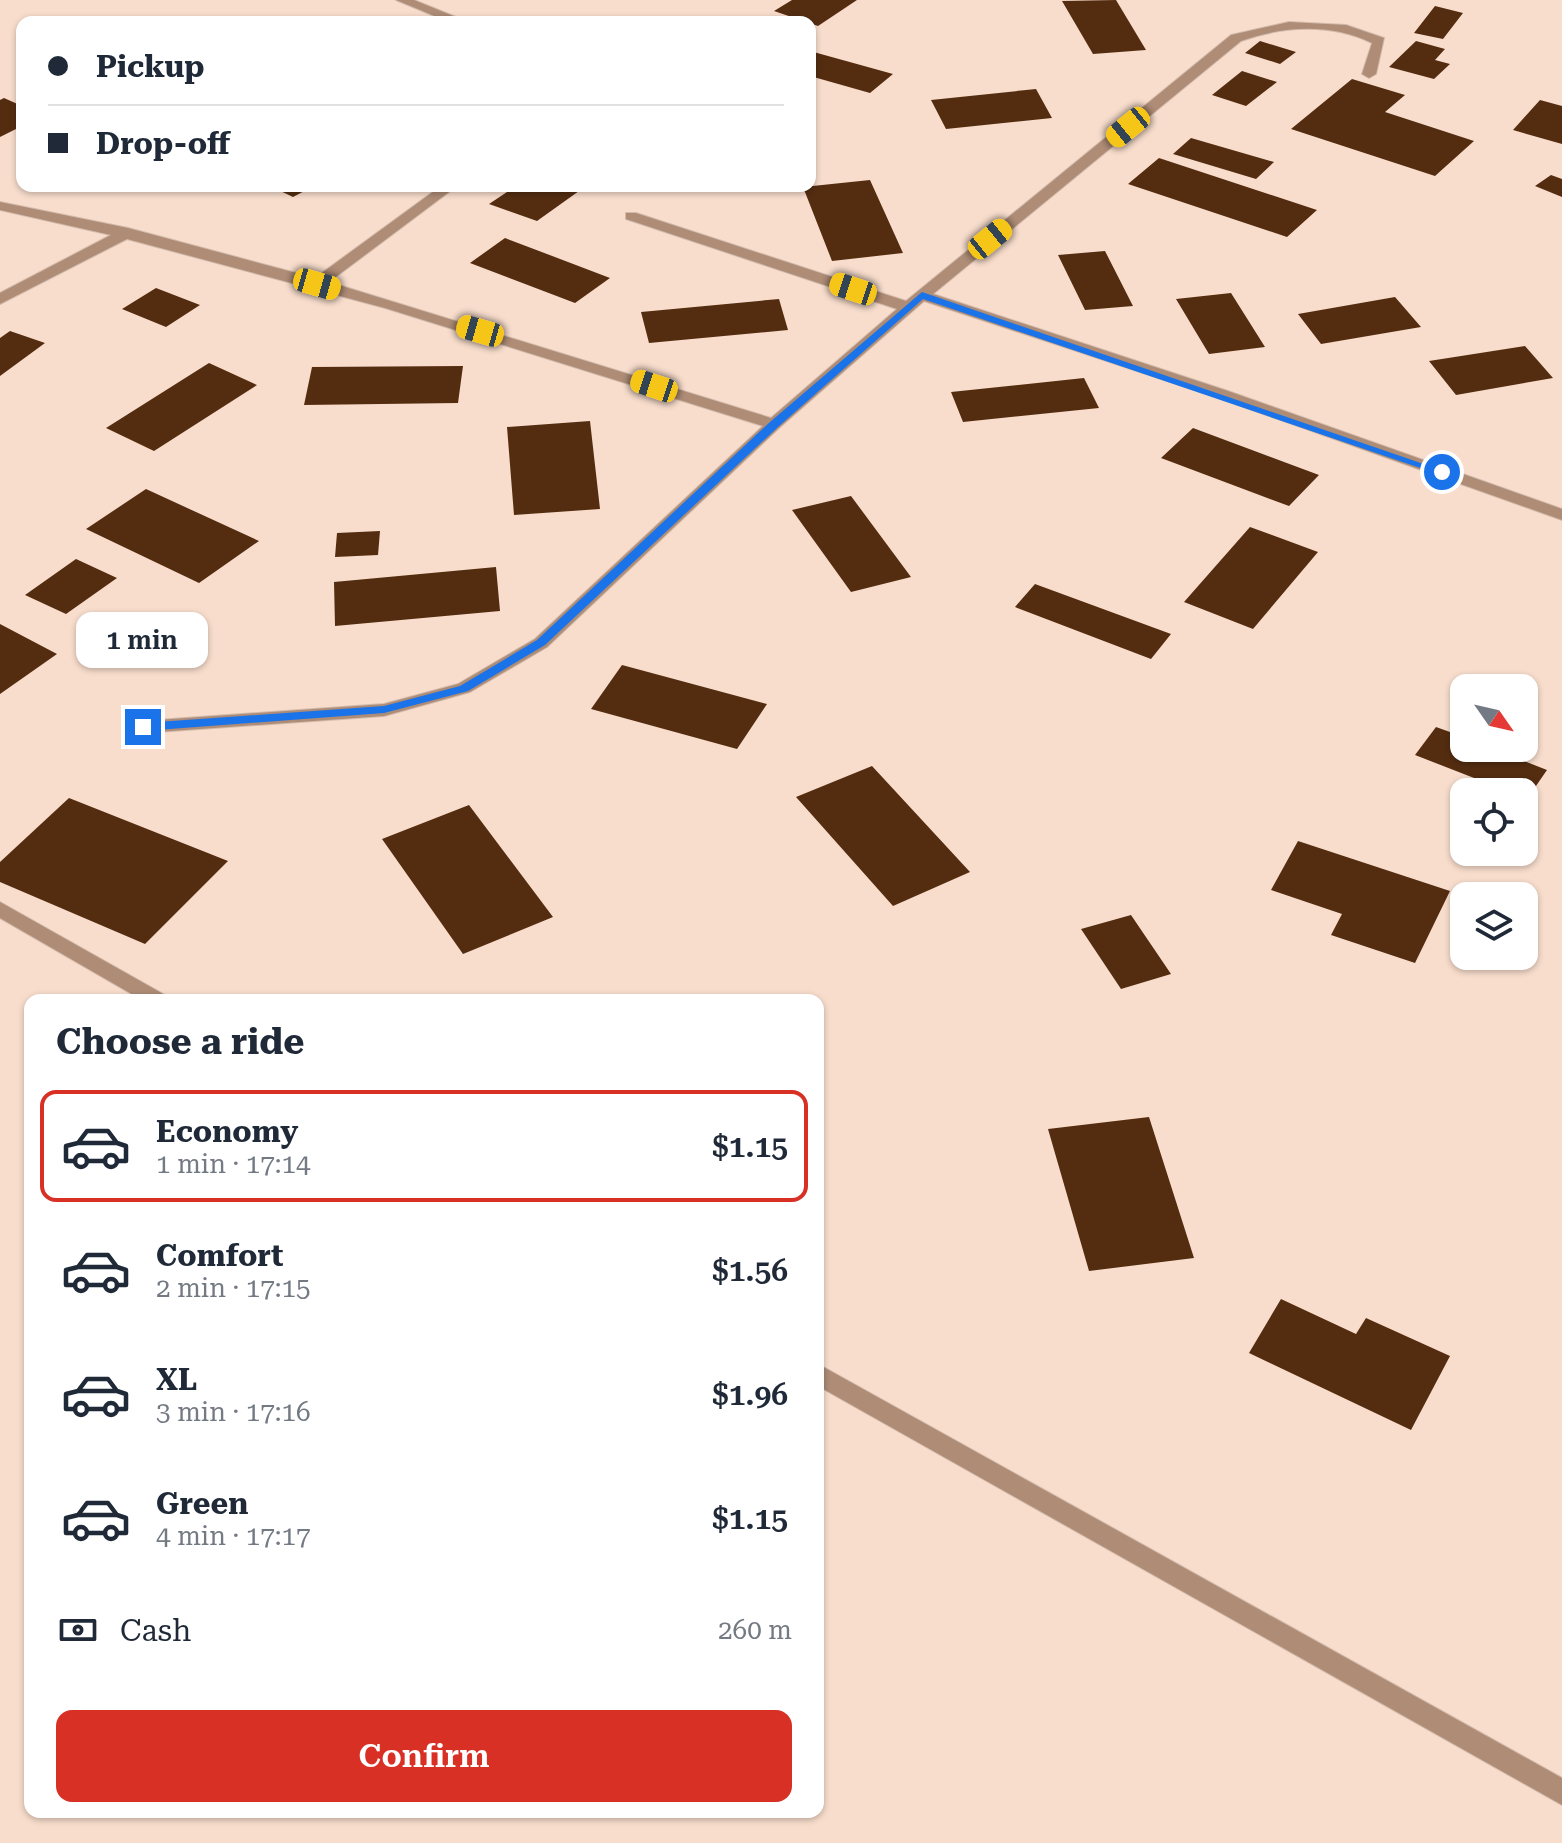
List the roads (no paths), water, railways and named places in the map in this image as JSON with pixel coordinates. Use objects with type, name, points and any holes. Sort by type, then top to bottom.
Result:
[{"type":"lane","points":[[402,0],[445,16]]},
{"type":"lane","points":[[143,727],[384,710],[464,688],[541,643],[774,424],[908,307],[1236,38],[1255,30],[1294,27],[1364,32],[1379,41],[1369,74]]},
{"type":"lane","points":[[317,284],[442,192]]},
{"type":"lane","points":[[0,206],[128,232],[317,284],[534,347],[774,424]]},
{"type":"lane","points":[[631,216],[908,307]]},
{"type":"lane","points":[[0,299],[128,232]]},
{"type":"lane","points":[[922,295],[1222,394],[1562,515]]},
{"type":"lane","points":[[0,909],[148,994]]},
{"type":"lane","points":[[824,1377],[1562,1792]]}]
